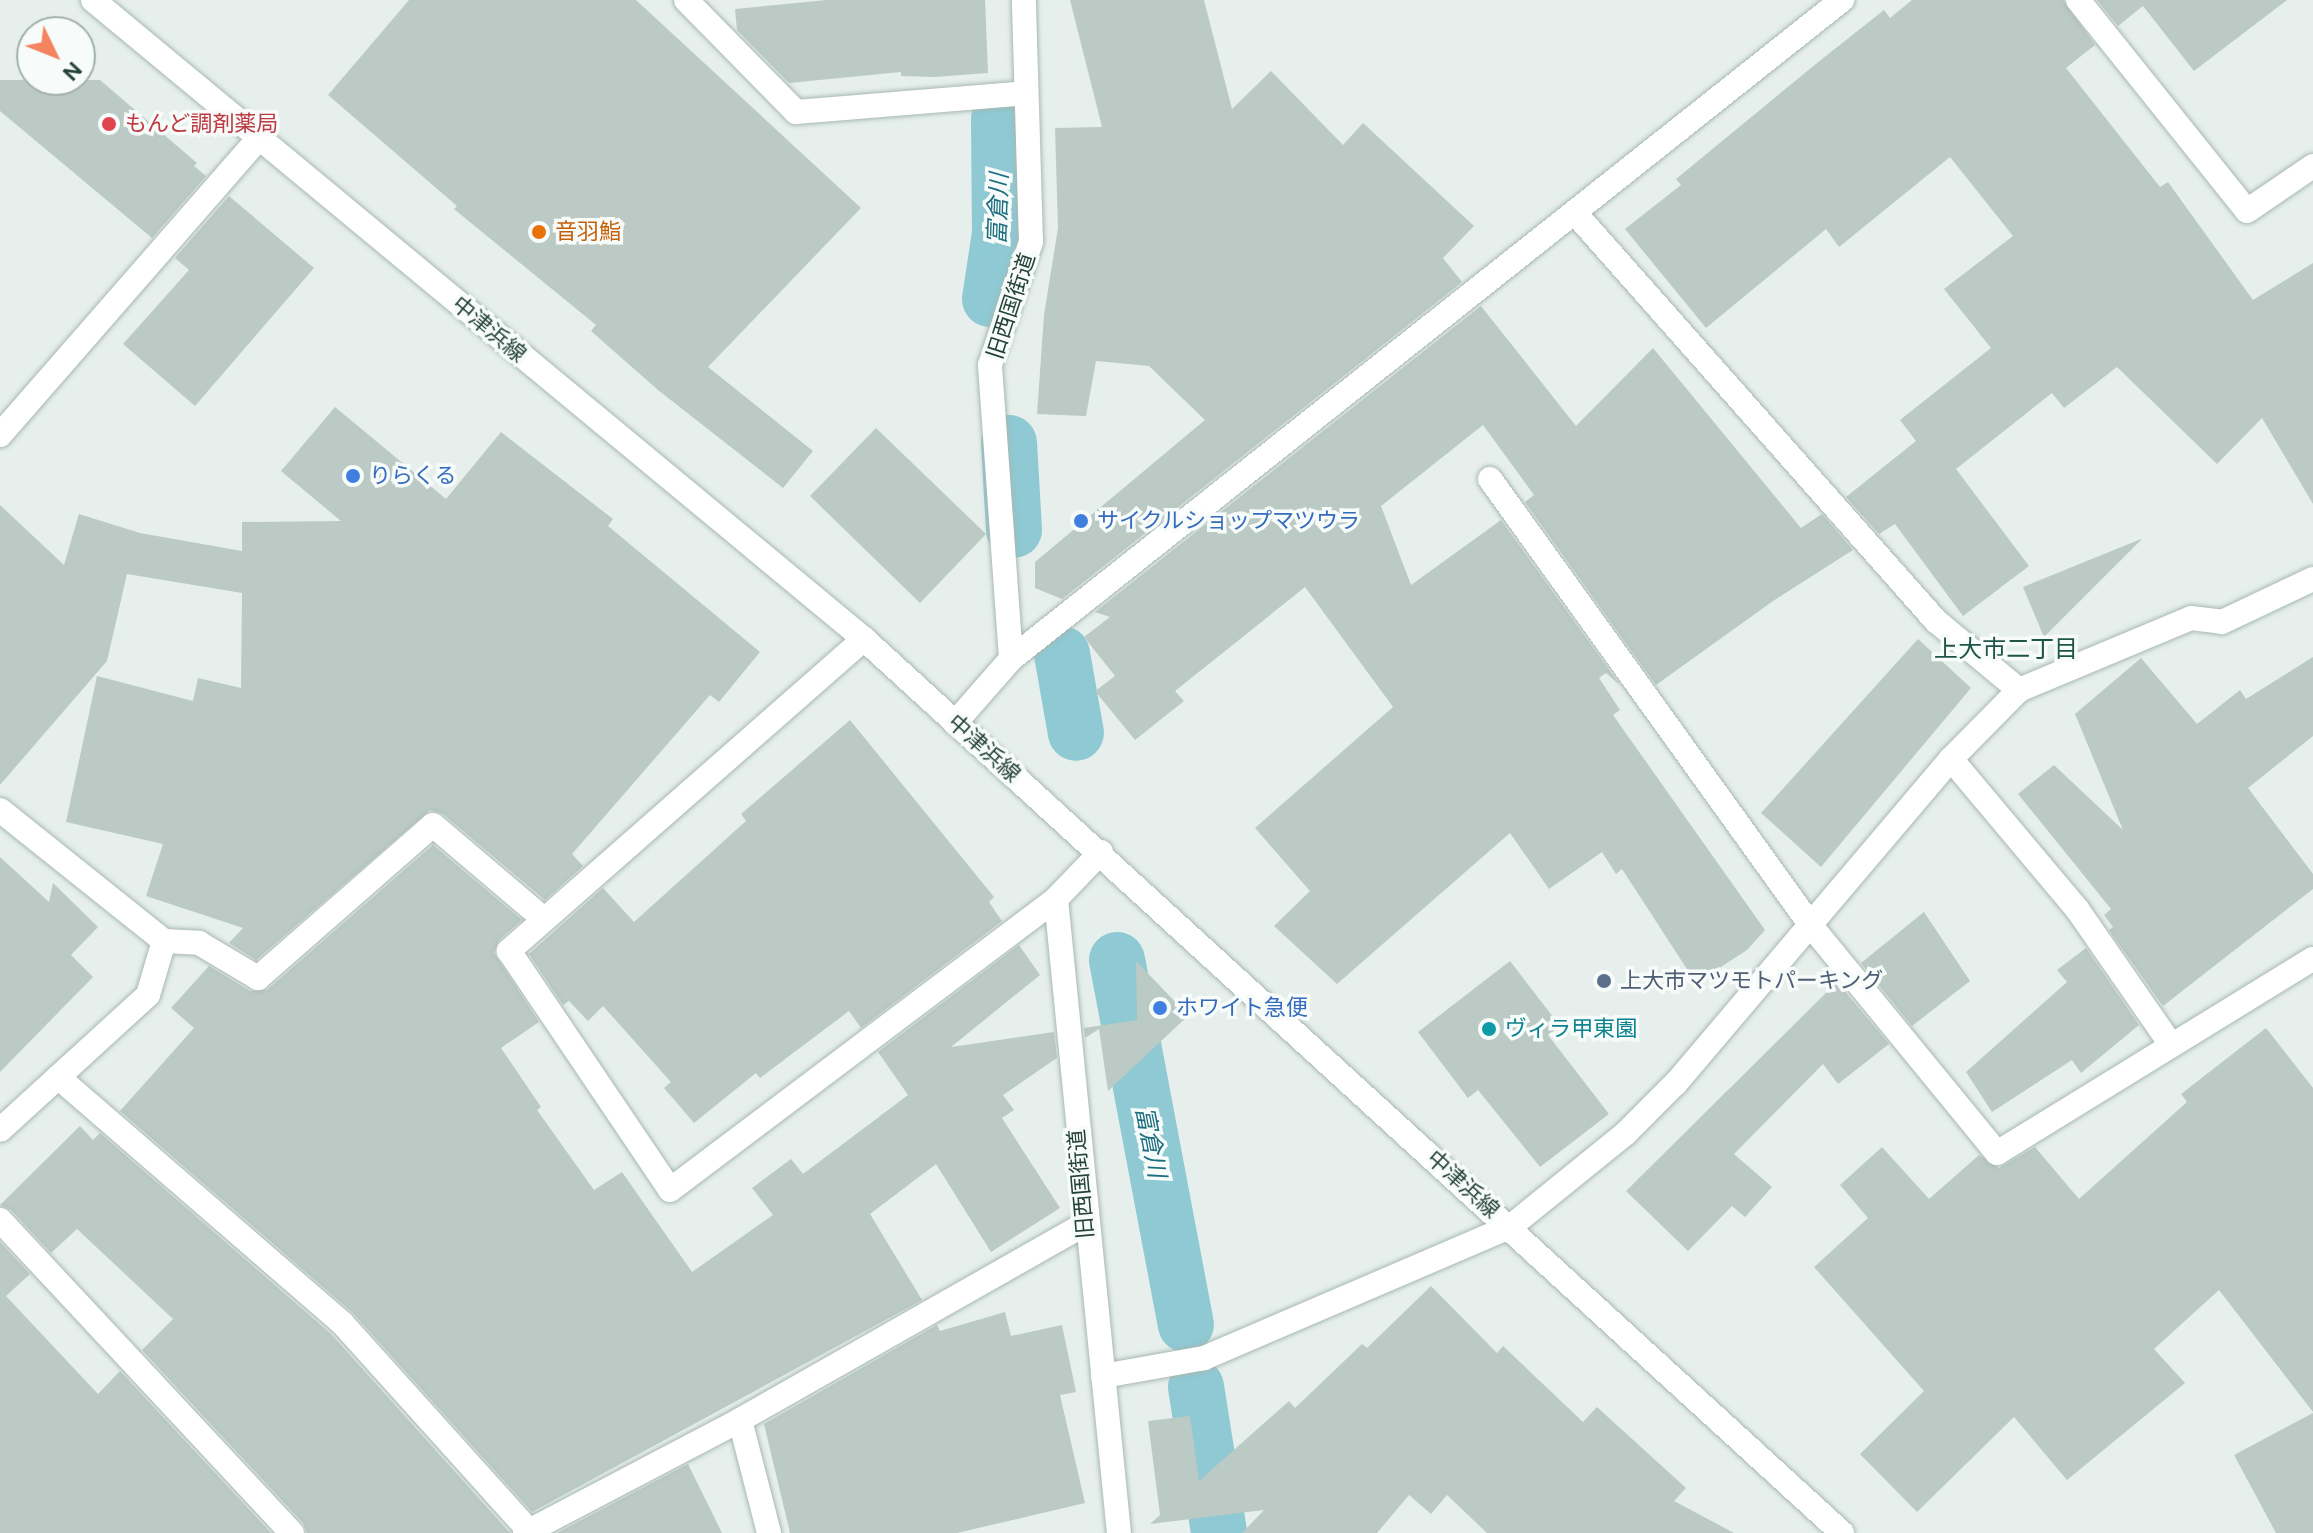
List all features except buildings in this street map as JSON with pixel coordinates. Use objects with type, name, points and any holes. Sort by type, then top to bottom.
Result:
[{"type":"street","name":"中津浜線","points":[[93,0],[864,639],[1101,852],[1842,1533]]},
{"type":"street","points":[[686,0],[796,112],[1025,93]]},
{"type":"street","name":"旧西国街道","points":[[1011,659],[990,365],[1031,242],[1024,0]]},
{"type":"street","points":[[955,723],[1011,659],[1842,0]]},
{"type":"street","points":[[2078,0],[2247,211],[2313,166]]},
{"type":"street","points":[[0,435],[259,138]]},
{"type":"street","points":[[1575,213],[1936,621],[2019,690]]},
{"type":"street","points":[[1490,479],[1812,927],[1997,1153],[2312,959]]},
{"type":"street","points":[[1103,1376],[1204,1358],[1510,1227],[1635,1124],[1812,927],[1951,759],[2019,690],[2191,618],[2222,622],[2313,579]]},
{"type":"street","points":[[864,639],[509,951],[670,1190],[1056,899],[1101,852]]},
{"type":"street","points":[[1951,759],[2077,909],[2171,1045]]},
{"type":"street","points":[[0,810],[164,941],[199,943],[258,978],[433,825],[544,919]]},
{"type":"street","name":"旧西国街道","points":[[1056,899],[1085,1224],[1119,1533]]},
{"type":"street","points":[[0,1130],[148,995],[164,941]]},
{"type":"street","points":[[58,1077],[342,1323],[527,1532],[740,1420],[1085,1224]]},
{"type":"street","points":[[0,1220],[292,1533]]},
{"type":"street","points":[[740,1420],[769,1533]]},
{"type":"waterway","name":"富倉川","points":[[990,299],[1000,234],[999,119]]},
{"type":"waterway","name":"富倉川","points":[[1009,443],[1014,530]]},
{"type":"waterway","name":"富倉川","points":[[1062,654],[1076,733]]},
{"type":"waterway","name":"富倉川","points":[[1117,960],[1186,1325]]},
{"type":"waterway","name":"富倉川","points":[[1196,1387],[1219,1533]]},
{"type":"place","name":"もんど調剤薬局","points":[[109,124]]},
{"type":"place","name":"音羽鮨","points":[[539,232]]},
{"type":"place","name":"りらくる","points":[[353,476]]},
{"type":"place","name":"サイクルショップマツウラ","points":[[1081,521]]},
{"type":"place","name":"上大市マツモトパーキング","points":[[1604,981]]},
{"type":"place","name":"ホワイト急便","points":[[1160,1008]]},
{"type":"place","name":"ヴィラ甲東園","points":[[1489,1029]]},
{"type":"district","name":"上大市二丁目","points":[[2006,649]]}]
